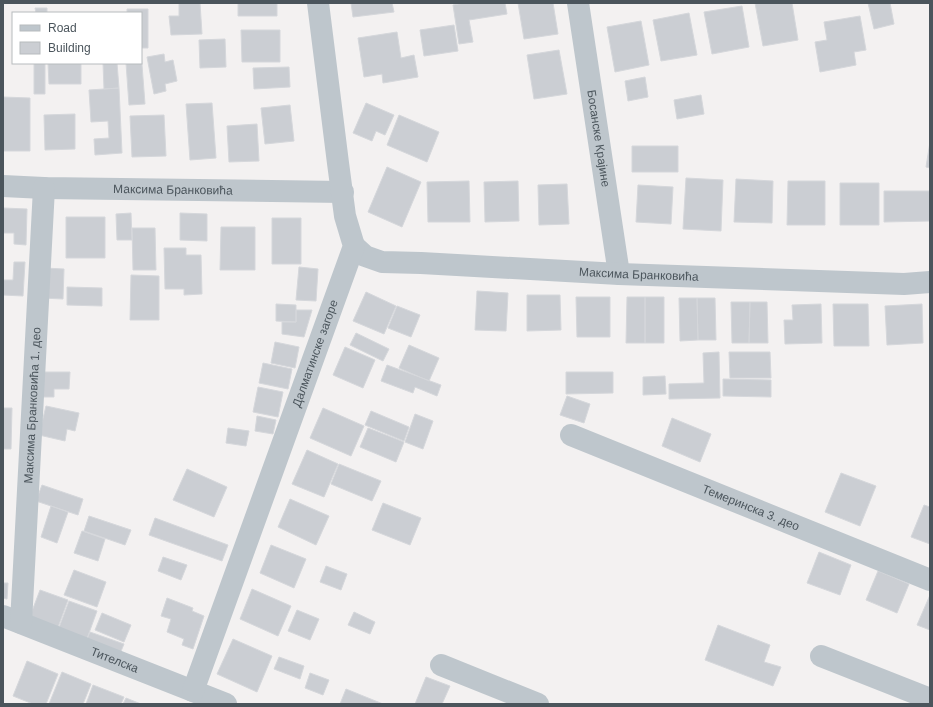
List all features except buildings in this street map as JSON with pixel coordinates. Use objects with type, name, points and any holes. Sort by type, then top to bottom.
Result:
[{"type":"street","points":[[318,3],[345,216],[354,246]]},
{"type":"street","name":"Босанске Крајине","points":[[578,3],[620,274]]},
{"type":"street","name":"Максима Бранковића","points":[[3,186],[44,188],[343,192]]},
{"type":"street","name":"Максима Бранковића 1. део","points":[[12,620],[44,188]]},
{"type":"street","name":"Максима Бранковића","points":[[354,246],[365,256],[382,262],[620,274],[904,284],[930,282]]},
{"type":"street","name":"Далматинске загоре","points":[[193,691],[354,246]]},
{"type":"street","name":"Темеринска 3. део","points":[[571,436],[930,580]]},
{"type":"street","name":"Тителска","points":[[12,620],[226,704]]},
{"type":"street","points":[[821,656],[930,699]]},
{"type":"street","points":[[441,665],[538,704]]}]
